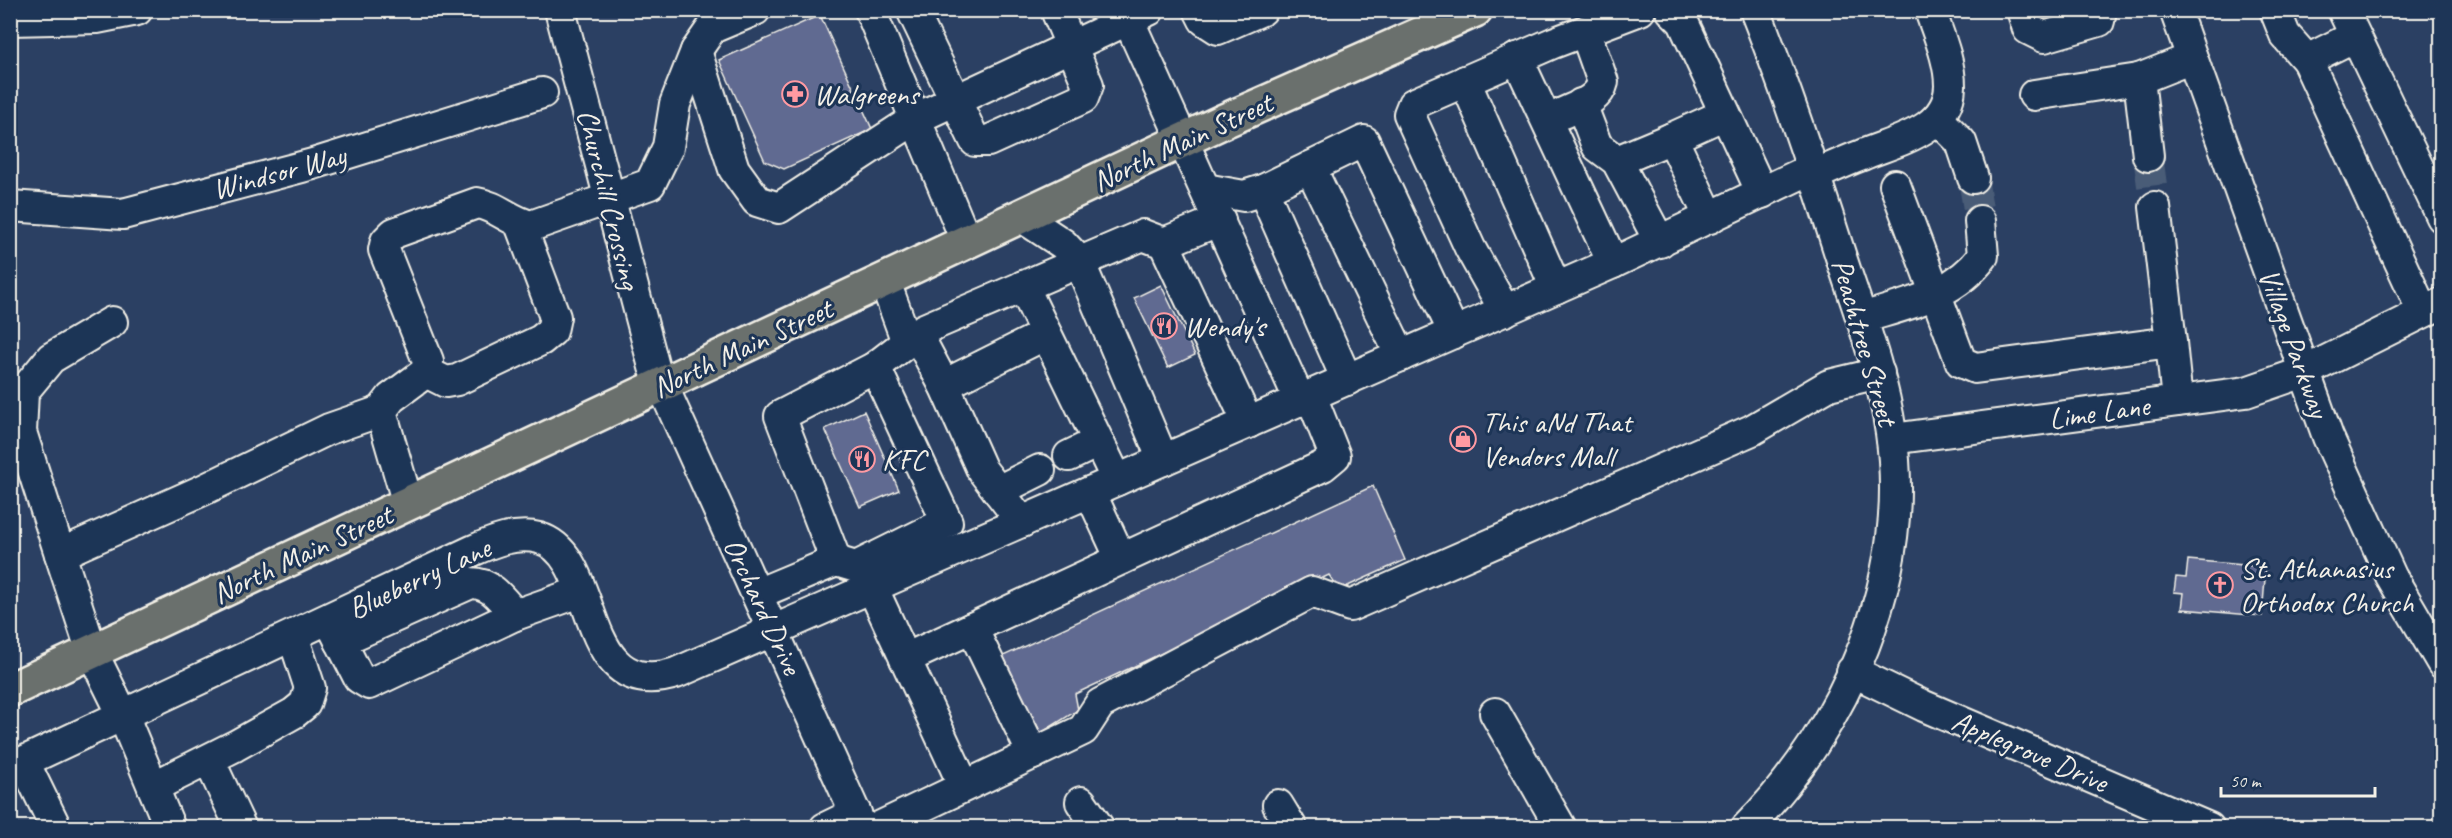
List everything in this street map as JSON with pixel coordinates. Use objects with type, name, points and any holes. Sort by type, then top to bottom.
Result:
[{"type":"main road","name":"North Main Street","points":[[10,690],[1184,140],[1475,10]]},
{"type":"street","points":[[10,20],[97,18],[137,10]]},
{"type":"street","name":"Churchill Crossing","points":[[561,10],[650,352],[663,385]]},
{"type":"street","points":[[60,554],[203,490],[329,429],[381,411],[391,398],[426,372],[428,361],[384,250],[386,241],[394,233],[477,203],[491,205],[519,224],[531,225],[650,184],[668,147],[675,104],[696,51],[712,28],[755,10]]},
{"type":"street","points":[[870,10],[967,243]]},
{"type":"street","points":[[912,10],[975,141],[988,141],[1083,98],[1088,85],[1056,10]]},
{"type":"street","points":[[1198,10],[1204,20],[1218,29],[1263,10]]},
{"type":"street","points":[[1505,311],[1470,248],[1409,114],[1413,104],[1517,58],[1640,10]]},
{"type":"street","points":[[1671,10],[1683,22],[1762,193]]},
{"type":"street","name":"Peachtree Street","points":[[1746,828],[1786,784],[1806,756],[1825,726],[1852,671],[1869,628],[1887,562],[1894,497],[1892,439],[1879,373],[1814,171],[1755,10]]},
{"type":"street","points":[[1930,10],[1943,48],[1950,87],[1946,104],[1937,118],[1961,142],[1973,178]]},
{"type":"street","points":[[2022,10],[2028,29],[2044,37],[2099,21],[2101,10]]},
{"type":"street","name":"Village Parkway","points":[[2175,10],[2328,437],[2359,509],[2408,608],[2441,661]]},
{"type":"street","points":[[2275,10],[2285,35],[2307,60],[2432,307]]},
{"type":"street","points":[[696,51],[734,169],[757,201],[779,208],[915,119],[1072,46],[1133,14],[1205,189],[1305,399],[1335,456],[1323,466],[905,659]]},
{"type":"street","points":[[2307,60],[2349,23],[2437,198]]},
{"type":"street","points":[[1548,120],[1591,99],[1602,88],[1603,82],[1585,31]]},
{"type":"street","points":[[1517,58],[1613,263]]},
{"type":"street","points":[[2034,95],[2139,79],[2192,58]]},
{"type":"street","points":[[2139,79],[2148,156]]},
{"type":"street","points":[[1465,81],[1556,288]]},
{"type":"street","name":"Windsor Way","points":[[10,206],[123,214],[313,164],[542,93]]},
{"type":"street","points":[[1581,104],[1597,146],[1617,161],[1660,242]]},
{"type":"street","points":[[1617,161],[1725,114]]},
{"type":"street","name":"Blueberry Lane","points":[[17,765],[292,636],[334,630],[491,543],[523,536],[549,542],[560,551],[598,636],[610,657],[632,674],[645,678],[661,678],[676,673],[1505,311],[1660,242],[1762,193],[1814,171],[1911,136],[1937,118]]},
{"type":"street","points":[[1672,138],[1710,218]]},
{"type":"street","points":[[1205,189],[1244,196],[1263,190],[1364,141],[1454,333]]},
{"type":"street","points":[[1310,167],[1401,356]]},
{"type":"street","points":[[1895,184],[1961,362],[1975,368],[2171,342]]},
{"type":"street","points":[[1263,190],[1347,380]]},
{"type":"street","points":[[2155,207],[2177,401]]},
{"type":"street","points":[[1022,217],[1063,244],[1079,261],[1163,460]]},
{"type":"street","points":[[836,561],[780,416],[875,367],[912,338],[1079,261],[1143,235],[1164,243],[1220,220]]},
{"type":"street","points":[[1862,318],[1935,294],[1970,274],[1983,256],[1980,221]]},
{"type":"street","points":[[426,372],[446,382],[457,380],[541,340],[552,331],[555,317],[519,224]]},
{"type":"street","points":[[1164,243],[1248,423]]},
{"type":"street","points":[[885,282],[912,338],[944,385],[982,470],[1022,522]]},
{"type":"street","points":[[1023,286],[1098,442],[1103,486],[1121,559]]},
{"type":"street","name":"Lime Lane","points":[[1892,439],[2246,392],[2304,372],[2432,307]]},
{"type":"street","points":[[112,322],[51,358],[23,392],[21,432],[92,652],[123,715],[170,828]]},
{"type":"street","points":[[944,385],[1046,334]]},
{"type":"street","points":[[757,594],[836,561],[856,567],[946,522],[875,367]]},
{"type":"street","points":[[825,828],[865,823],[964,786],[1083,730],[1100,704],[1312,592],[1350,606],[1752,430],[1829,386],[1879,373]]},
{"type":"street","name":"Orchard Drive","points":[[663,385],[757,594],[865,823]]},
{"type":"street","points":[[381,411],[408,504]]},
{"type":"street","points":[[1069,456],[1098,442]]},
{"type":"street","points":[[998,491],[1040,470]]},
{"type":"street","points":[[514,615],[496,592],[483,583],[471,583],[334,630],[359,678],[369,684],[514,615],[580,592]]},
{"type":"street","points":[[872,587],[964,786]]},
{"type":"street","points":[[972,628],[1033,754]]},
{"type":"street","points":[[153,787],[294,713],[304,704],[310,688],[292,636]]},
{"type":"street","name":"Applegrove Drive","points":[[1852,671],[1924,706],[2209,828]]},
{"type":"street","points":[[1495,713],[1561,828]]},
{"type":"street","points":[[208,759],[241,828]]},
{"type":"street","points":[[17,765],[56,828]]},
{"type":"street","points":[[1081,802],[1099,828]]},
{"type":"building","name":"Walgreens","points":[[820,15],[872,129],[784,169],[765,161],[719,60]]},
{"type":"building","name":"Wendy's","points":[[1161,285],[1195,355],[1168,368],[1134,298]]},
{"type":"building","name":"KFC","points":[[864,411],[899,490],[860,507],[825,429]]},
{"type":"building","points":[[1373,486],[1405,560],[1339,590],[1329,575],[1075,694],[1078,710],[1041,733],[1001,657]]},
{"type":"building","name":"St. Athanasius Orthodox Church","points":[[2188,560],[2266,567],[2262,616],[2182,609],[2184,593],[2174,592],[2176,577],[2186,578]]},
{"type":"tunnel","points":[[2148,156],[2155,207]]},
{"type":"tunnel","points":[[1973,178],[1980,221]]},
{"type":"place","name":"Walgreens","points":[[795,94]]},
{"type":"place","name":"Wendy's","points":[[1164,326]]},
{"type":"place","name":"This aNd That Vendors Mall","points":[[1463,439]]},
{"type":"place","name":"KFC","points":[[862,459]]},
{"type":"place","name":"St. Athanasius Orthodox Church","points":[[2220,585]]}]
